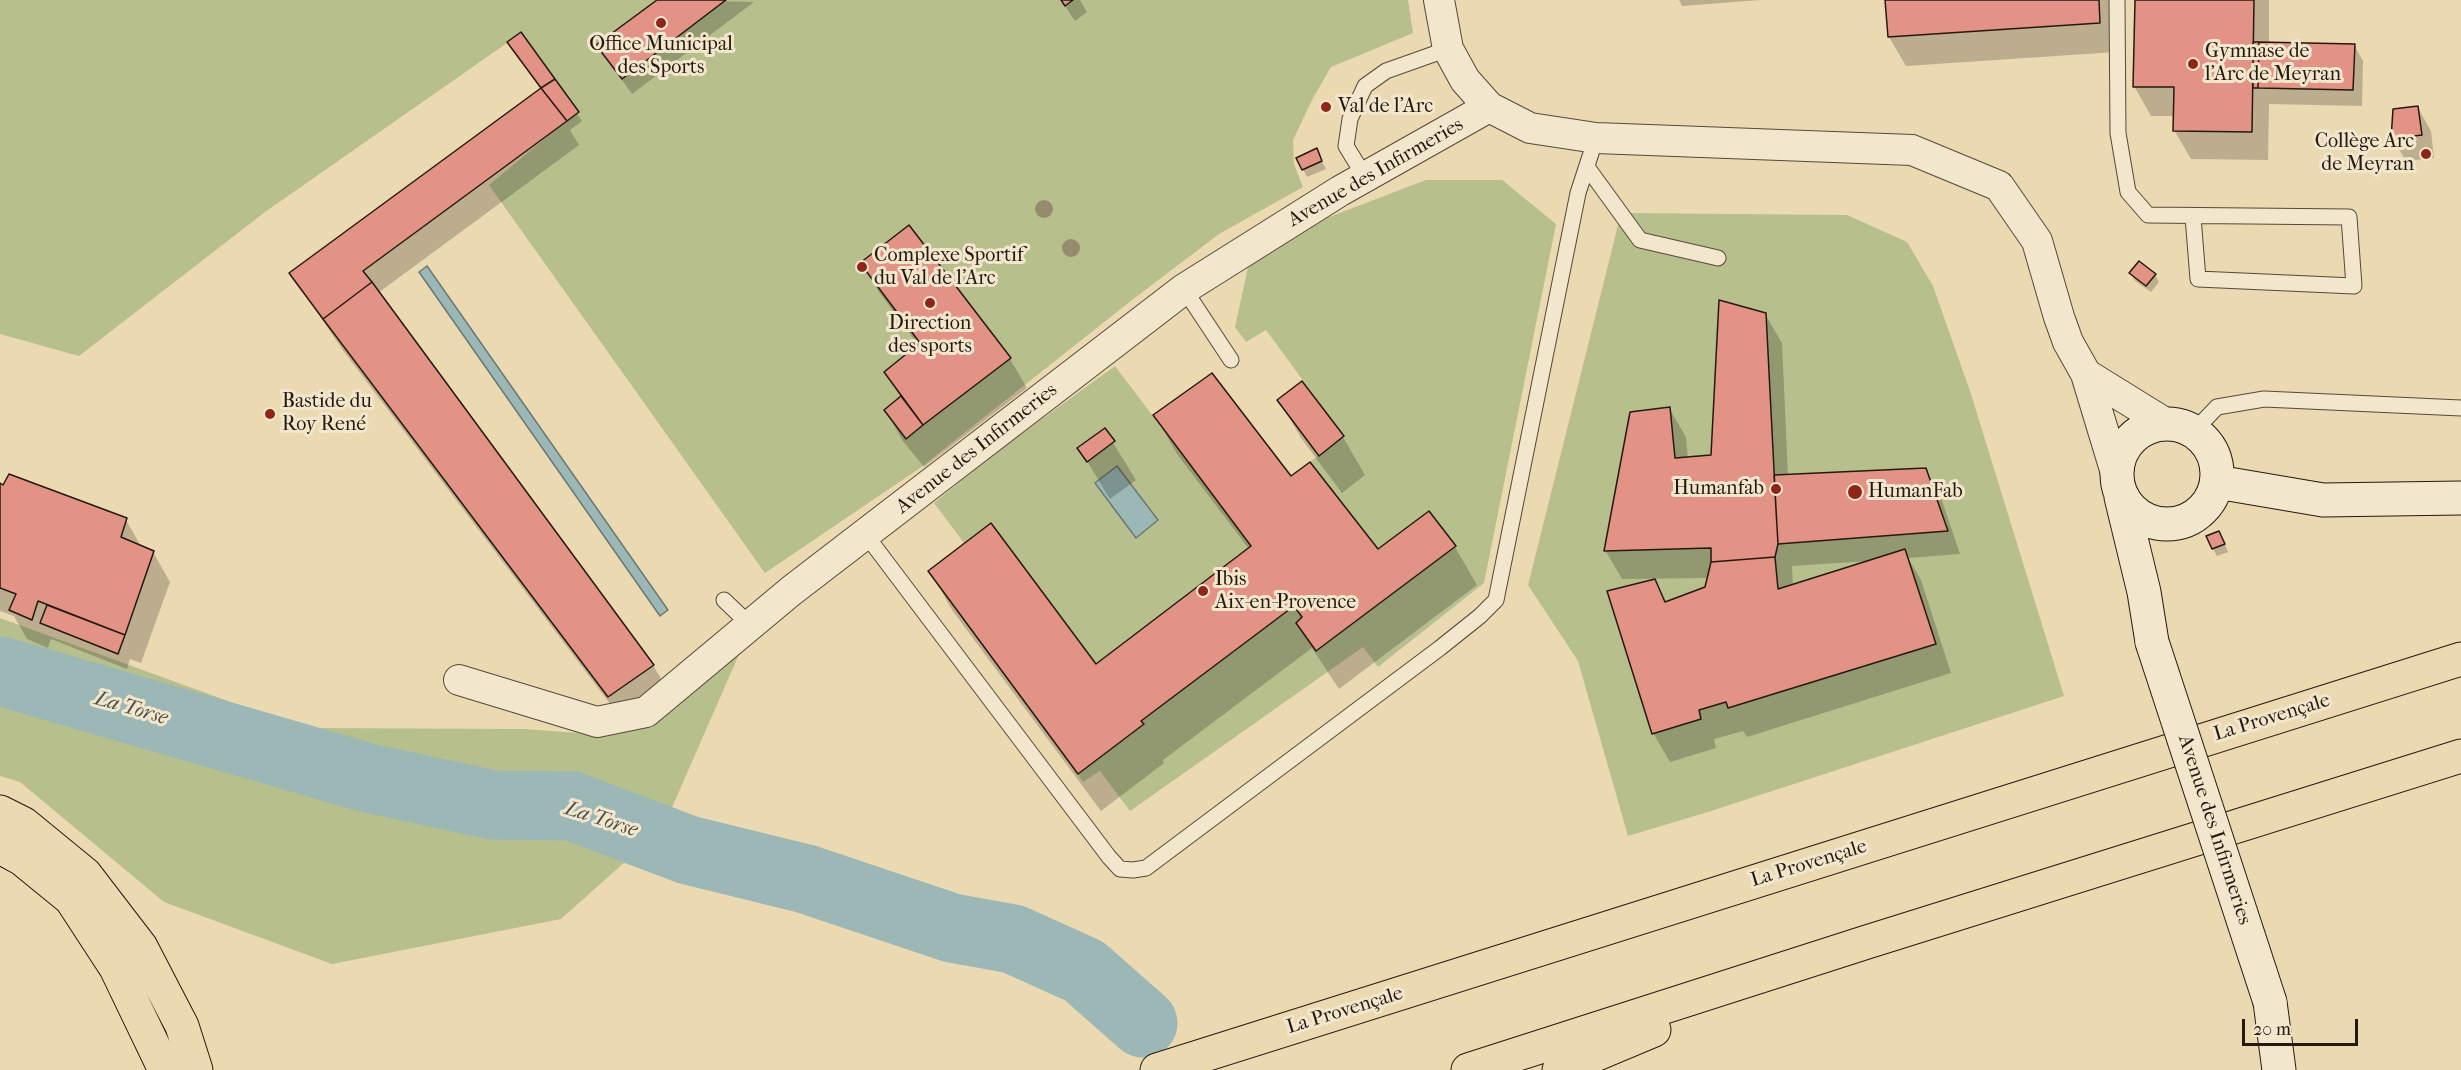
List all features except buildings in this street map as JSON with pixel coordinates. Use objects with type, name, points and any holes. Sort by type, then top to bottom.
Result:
[{"type":"highway","name":"La Provençale","points":[[1157,1070],[2461,659]]},
{"type":"highway","points":[[1468,1070],[2461,756]]},
{"type":"highway","points":[[0,812],[24,824],[85,874],[141,947],[182,1026],[196,1070]]},
{"type":"highway","points":[[0,847],[22,859],[70,899],[116,968],[165,1070]]},
{"type":"highway","points":[[1559,1070],[1867,942]]},
{"type":"main road","points":[[2151,426],[2180,427],[2205,440],[2213,453],[2217,467],[2217,482],[2213,495],[2196,516],[2169,525],[2155,523],[2141,518],[2130,508],[2119,485],[2119,457],[2126,444],[2151,426]]},
{"type":"main road","points":[[2217,482],[2323,500],[2461,498]]},
{"type":"main road","name":"Avenue des Infirmeries","points":[[2119,485],[2144,592],[2152,642],[2270,1002],[2279,1070]]},
{"type":"main road","name":"Avenue des Infirmeries","points":[[2144,592],[2158,549],[2169,525]]},
{"type":"street","name":"Avenue des Infirmeries","points":[[1439,0],[1448,49],[1465,80],[1489,107],[1530,128],[1596,138],[1912,150],[1999,186],[2037,241],[2068,342],[2086,374],[2119,485]]},
{"type":"street","name":"Avenue des Infirmeries","points":[[459,680],[597,722],[616,720],[646,712],[750,625],[1184,289],[1365,177],[1489,107]]},
{"type":"street","name":"Avenue des Infirmeries","points":[[2086,374],[2180,427]]},
{"type":"lane","points":[[2117,0],[2118,133],[2128,192],[2148,215],[2349,217],[2354,286],[2198,279],[2193,216]]},
{"type":"lane","points":[[1365,177],[1346,146],[1350,119],[1365,86],[1386,71],[1448,49]]},
{"type":"lane","points":[[866,535],[1109,857],[1120,868],[1133,870],[1146,868],[1440,648],[1496,600],[1578,193],[1596,138]]},
{"type":"lane","points":[[1587,167],[1640,240],[1718,258]]},
{"type":"lane","points":[[1184,289],[1231,360]]},
{"type":"lane","points":[[2180,427],[2217,407],[2264,399],[2461,408]]},
{"type":"lane","points":[[724,600],[750,625]]},
{"type":"green space","name":"Complexe Sportif du Val de l'Arc","points":[[0,0],[1408,0],[1413,33],[1331,67],[1293,140],[1294,164],[1303,187],[1219,234],[920,468],[765,573],[489,185],[566,121],[507,43],[265,212],[79,356],[0,334]]},
{"type":"green space","points":[[1426,180],[1502,180],[1556,224],[1484,583],[1378,667],[1363,647],[1130,811],[1100,771],[1083,782],[1078,774],[1143,725],[1141,721],[1294,606],[1302,617],[1296,624],[1317,651],[1456,546],[1428,511],[1378,549],[1310,462],[1344,436],[1266,330],[1246,342],[1235,327],[1248,267],[1324,219]]},
{"type":"green space","name":"Humanfab","points":[[1621,213],[1847,215],[1907,242],[1933,286],[1971,394],[2064,696],[1628,836],[1578,661],[1528,585]]},
{"type":"green space","points":[[1115,366],[1251,546],[1096,664],[992,523],[964,543],[934,503],[999,450]]},
{"type":"green space","points":[[0,618],[302,728],[525,729],[591,734],[740,652],[663,828],[561,919],[332,964],[164,902],[20,782],[0,776]]},
{"type":"water","points":[[427,266],[668,610],[660,616],[419,272]]},
{"type":"water","points":[[1117,466],[1158,520],[1136,538],[1095,483]]},
{"type":"waterway","name":"La Torse","points":[[0,671],[368,778],[493,805],[572,806],[688,850],[806,879],[952,928],[1013,939],[1084,971],[1143,1023]]},
{"type":"place","name":"Office Municipal des Sports","points":[[661,23]]},
{"type":"place","name":"Gymnase de l'Arc de Meyran","points":[[2193,64]]},
{"type":"place","name":"Val de l'Arc","points":[[1326,107]]},
{"type":"place","name":"Collège Arc de Meyran","points":[[2426,154]]},
{"type":"place","name":"Complexe Sportif du Val de l'Arc","points":[[862,267]]},
{"type":"place","name":"Direction des sports","points":[[930,303]]},
{"type":"place","name":"Bastide du Roy René","points":[[270,414]]},
{"type":"place","name":"Humanfab","points":[[1776,489]]},
{"type":"place","name":"HumanFab","points":[[1855,492]]},
{"type":"place","name":"Ibis Aix-en-Provence","points":[[1203,591]]}]
